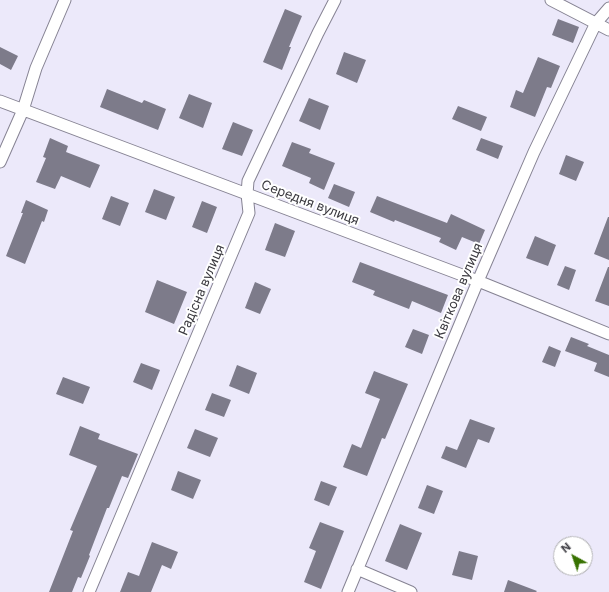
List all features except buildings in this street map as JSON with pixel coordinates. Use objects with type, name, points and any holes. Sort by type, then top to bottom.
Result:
[{"type":"street","points":[[0,162],[23,110],[36,68],[65,0]]},
{"type":"street","name":"Радісна вулиця","points":[[89,592],[249,213],[246,194],[248,181],[335,0]]},
{"type":"street","points":[[551,0],[609,30]]},
{"type":"street","name":"Квіткова вулиця","points":[[348,592],[478,281],[534,152],[596,23],[609,8]]},
{"type":"street","name":"Середня вулиця","points":[[0,101],[478,281],[609,334]]},
{"type":"street","points":[[358,569],[411,592]]}]
